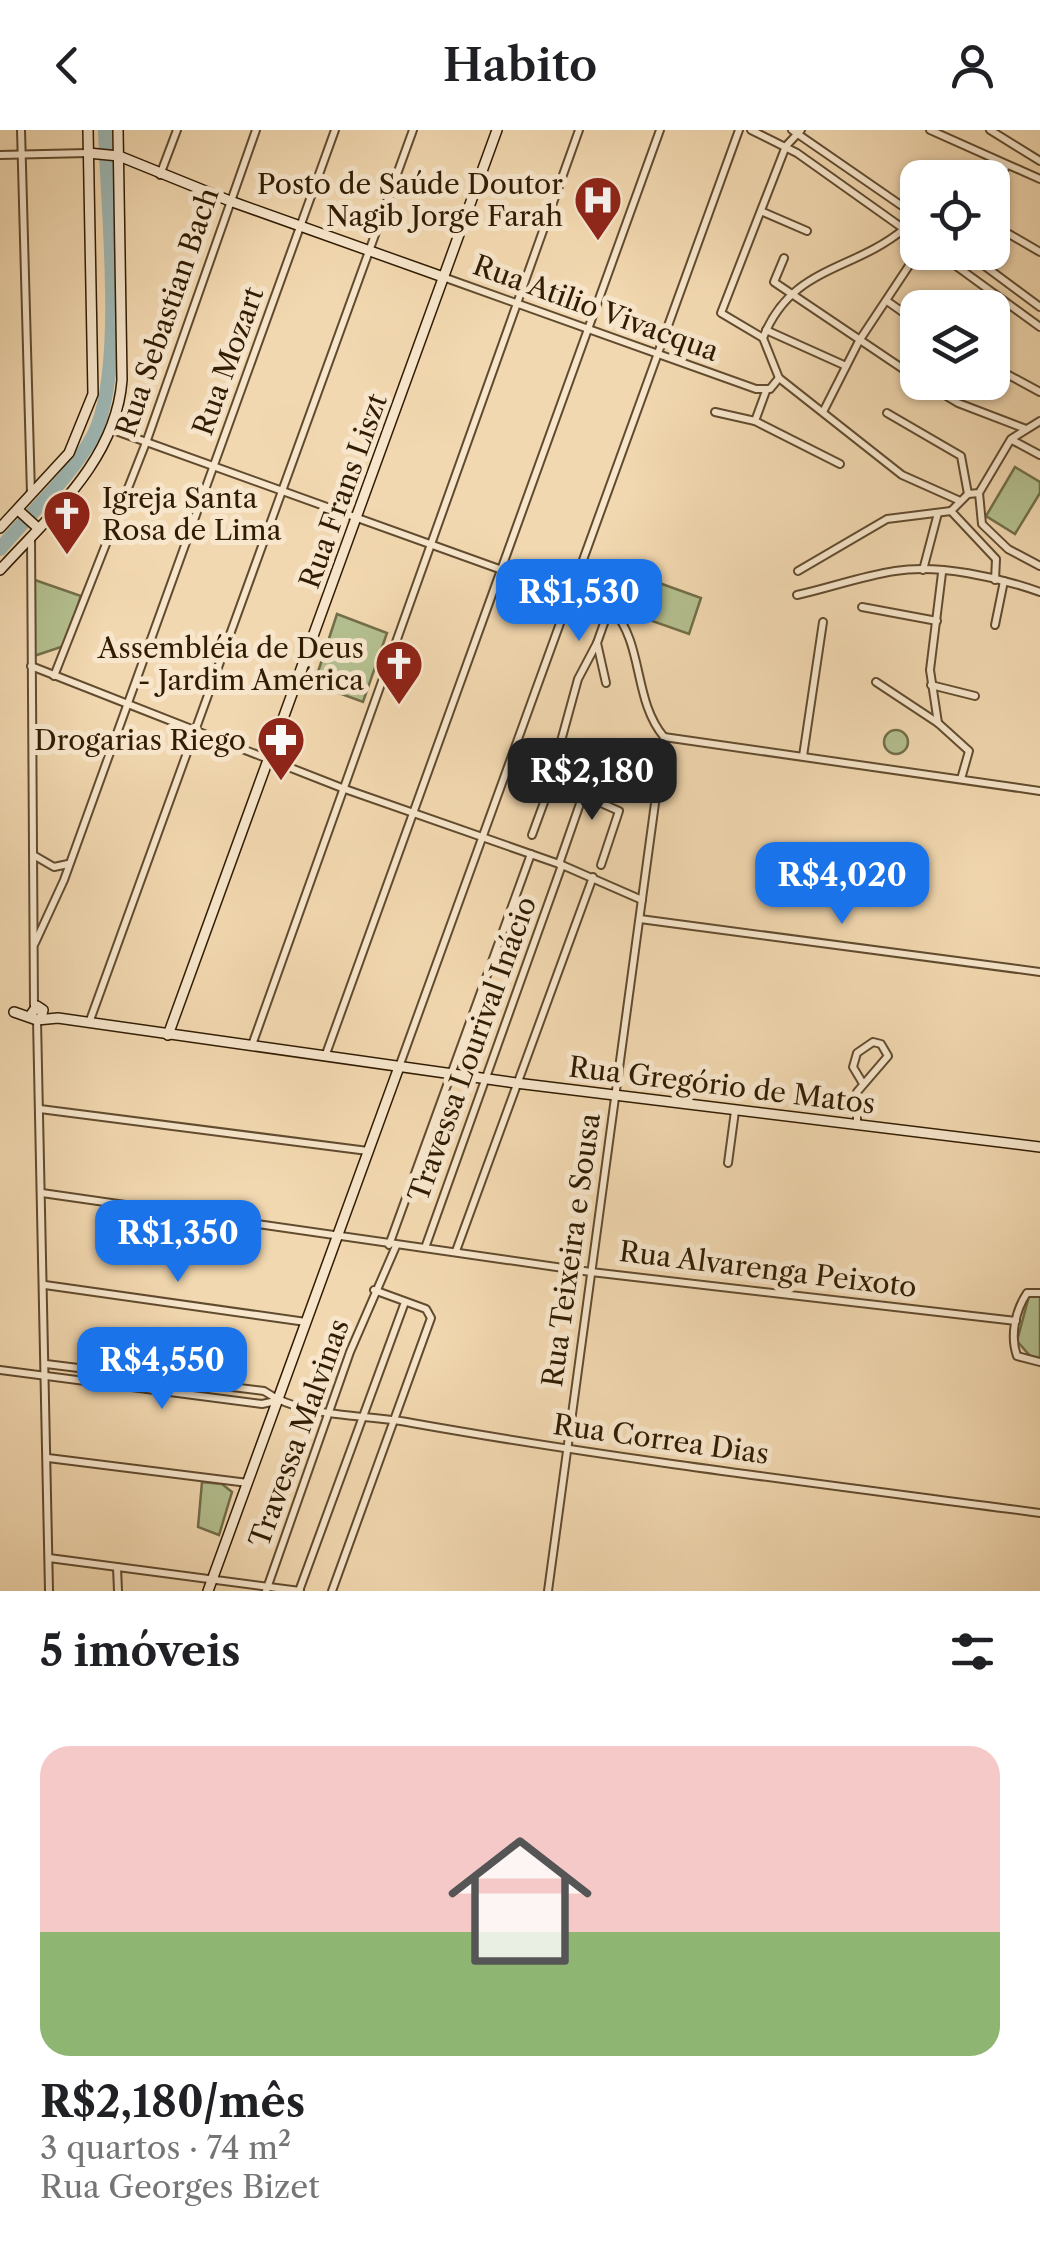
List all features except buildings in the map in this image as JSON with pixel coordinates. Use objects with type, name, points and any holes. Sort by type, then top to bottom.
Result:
[{"type":"street","points":[[20,130],[31,495]]},
{"type":"street","points":[[0,528],[20,512],[74,444],[93,394],[88,130]]},
{"type":"street","points":[[0,570],[97,460],[113,430],[122,380],[118,130]]},
{"type":"street","points":[[160,175],[177,130]]},
{"type":"street","name":"Rua Sebastian Bach","points":[[54,676],[147,440],[256,130]]},
{"type":"street","name":"Rua Mozart","points":[[35,943],[70,864],[335,130]]},
{"type":"street","points":[[89,1024],[413,130]]},
{"type":"street","name":"Rua Frans Liszt","points":[[168,1035],[497,130]]},
{"type":"street","points":[[252,1045],[579,130]]},
{"type":"street","points":[[326,1054],[660,130]]},
{"type":"street","points":[[208,1591],[739,130]]},
{"type":"street","points":[[752,130],[786,146],[900,226]]},
{"type":"street","points":[[930,130],[996,160]]},
{"type":"street","points":[[990,130],[1039,160],[1029,174]]},
{"type":"street","points":[[846,366],[722,313],[786,146],[797,131],[900,204]]},
{"type":"street","points":[[0,155],[91,153]]},
{"type":"street","name":"Rua Atilio Vivacqua","points":[[91,153],[116,156],[658,356],[766,391]]},
{"type":"street","points":[[1010,166],[1040,179]]},
{"type":"street","points":[[763,212],[807,232]]},
{"type":"street","points":[[764,334],[788,295],[836,264],[883,245],[900,232]]},
{"type":"street","points":[[1010,234],[1040,252]]},
{"type":"street","points":[[784,258],[772,280],[788,295],[900,368]]},
{"type":"street","points":[[823,412],[859,341],[906,270]]},
{"type":"street","points":[[963,270],[1040,327]]},
{"type":"street","points":[[991,270],[1040,306]]},
{"type":"street","points":[[887,300],[900,310]]},
{"type":"street","points":[[764,334],[779,378],[902,475],[958,500]]},
{"type":"street","points":[[1010,376],[1040,392]]},
{"type":"street","points":[[756,421],[766,391],[779,378]]},
{"type":"street","points":[[954,400],[1026,429]]},
{"type":"street","points":[[716,412],[756,421],[840,464]]},
{"type":"street","points":[[887,413],[961,456],[968,494]]},
{"type":"street","points":[[1040,421],[1011,439],[979,493],[978,518],[1008,548],[1040,566]]},
{"type":"street","points":[[113,430],[609,609],[626,630],[645,708],[664,737],[1040,791]]},
{"type":"street","points":[[1011,439],[1040,455]]},
{"type":"street","points":[[798,571],[887,519],[951,511],[958,500],[979,493]]},
{"type":"street","points":[[951,511],[998,564],[995,625]]},
{"type":"street","points":[[20,512],[34,529],[30,666],[50,1591]]},
{"type":"street","points":[[923,570],[938,513]]},
{"type":"street","points":[[998,564],[1008,548]]},
{"type":"street","points":[[797,595],[895,571],[923,570],[1000,581],[1040,592]]},
{"type":"street","points":[[938,723],[931,685],[942,573]]},
{"type":"street","points":[[862,608],[937,621]]},
{"type":"street","points":[[561,741],[578,679],[609,609]]},
{"type":"street","points":[[803,756],[822,622]]},
{"type":"street","points":[[597,643],[606,684]]},
{"type":"street","points":[[30,666],[342,788],[560,864],[642,900]]},
{"type":"street","points":[[876,682],[938,723],[969,751],[961,779]]},
{"type":"street","points":[[931,685],[975,696]]},
{"type":"street","name":"Rua Teixeira e Sousa","points":[[548,1591],[664,737]]},
{"type":"street","points":[[532,835],[550,786],[583,795],[619,811],[601,865]]},
{"type":"street","name":"Travessa Lourival Inácio","points":[[426,1248],[583,795]]},
{"type":"street","name":"Travessa Malvinas","points":[[267,1588],[531,854]]},
{"type":"street","points":[[34,856],[54,867],[70,864]]},
{"type":"street","points":[[456,1251],[593,877]]},
{"type":"street","points":[[639,919],[1040,972]]},
{"type":"street","name":"Rua Gregório de Matos","points":[[0,1012],[36,1010],[89,1024],[326,1054],[516,1084],[1040,1147]]},
{"type":"street","points":[[858,1123],[855,1108],[862,1082],[888,1056],[881,1044],[873,1042],[857,1053],[853,1066],[862,1082]]},
{"type":"street","points":[[40,1109],[370,1151]]},
{"type":"street","points":[[728,1163],[736,1111]]},
{"type":"street","name":"Rua Alvarenga Peixoto","points":[[42,1193],[590,1272],[1016,1320]]},
{"type":"street","points":[[44,1284],[306,1322]]},
{"type":"street","points":[[332,1591],[431,1318],[426,1309],[374,1290]]},
{"type":"street","points":[[1040,1293],[1028,1293],[1016,1320],[1017,1356],[1040,1362]]},
{"type":"street","points":[[49,1558],[300,1591],[405,1302]]},
{"type":"street","points":[[46,1364],[264,1391],[278,1400]]},
{"type":"street","points":[[0,1370],[165,1394],[262,1404],[278,1400]]},
{"type":"street","points":[[165,1394],[167,1380]]},
{"type":"street","name":"Rua Correa Dias","points":[[278,1400],[566,1450],[1040,1512]]},
{"type":"street","points":[[48,1458],[248,1483]]},
{"type":"street","points":[[117,1567],[118,1591]]},
{"type":"green space","points":[[1015,467],[1040,482],[1040,493],[1015,534],[986,516]]},
{"type":"green space","points":[[32,579],[81,596],[64,646],[34,656]]},
{"type":"green space","points":[[651,580],[701,598],[689,634],[638,616]]},
{"type":"green space","points":[[337,614],[387,633],[363,702],[314,684]]},
{"type":"green space","points":[[896,730],[908,742],[896,754],[884,742]]},
{"type":"green space","points":[[1029,1296],[1040,1296],[1040,1358],[1031,1357],[1017,1341]]},
{"type":"green space","points":[[202,1482],[222,1484],[232,1492],[219,1535],[198,1527]]},
{"type":"waterway","points":[[0,549],[73,466],[93,436],[103,408],[112,332],[105,130]]},
{"type":"place","name":"Posto de Saúde Doutor Nagib Jorge Farah","points":[[598,242]]},
{"type":"place","name":"Igreja Santa Rosa de Lima","points":[[67,556]]},
{"type":"place","name":"Assembléia de Deus - Jardim América","points":[[399,706]]},
{"type":"place","name":"Drogarias Riego","points":[[281,782]]}]
